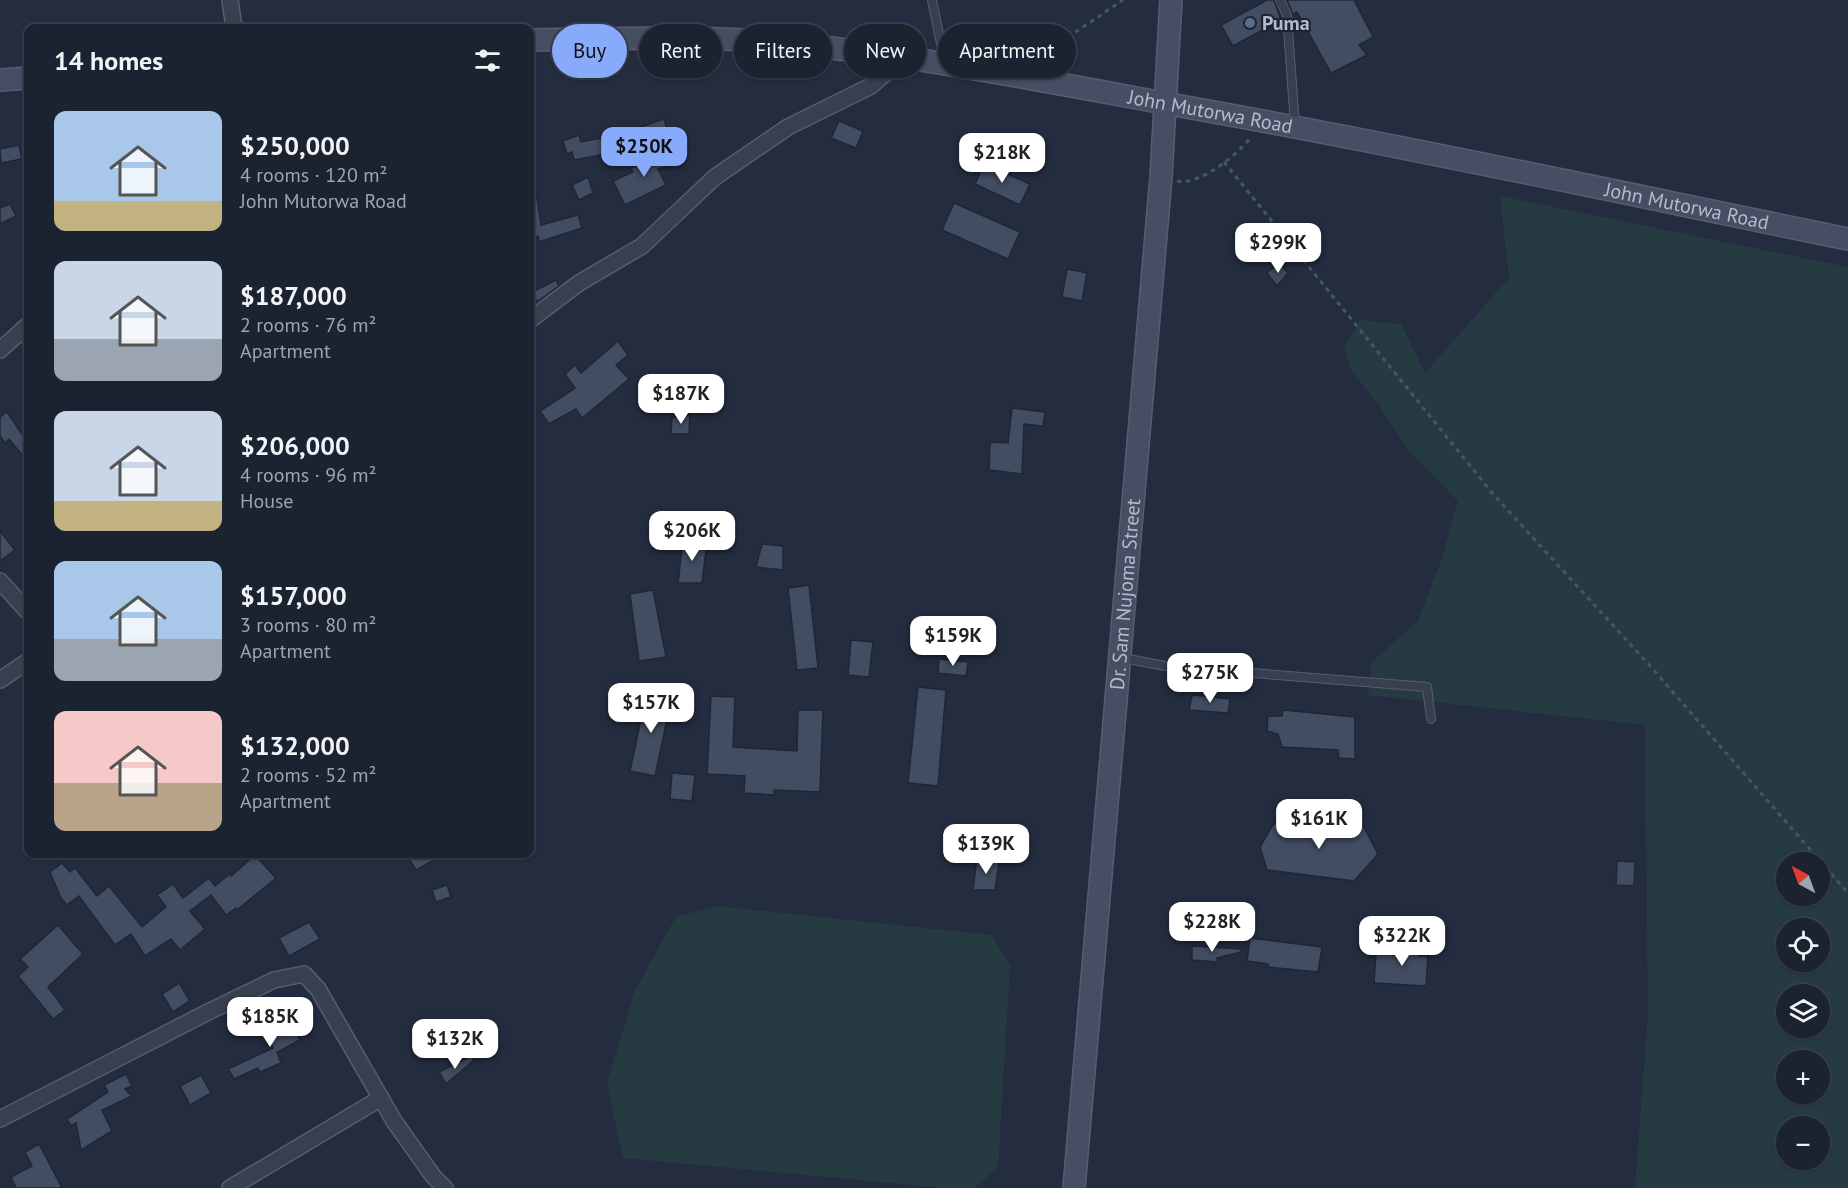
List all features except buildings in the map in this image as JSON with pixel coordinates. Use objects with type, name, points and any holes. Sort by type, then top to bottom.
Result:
[{"type":"street","points":[[230,0],[233,24]]},
{"type":"street","name":"Dr. Sam Nujoma Street","points":[[1074,1188],[1161,177],[1171,0]]},
{"type":"street","name":"John Mutorwa Road","points":[[534,40],[709,38],[773,42],[844,51]]},
{"type":"street","points":[[0,80],[24,78]]},
{"type":"street","points":[[534,317],[579,283],[642,246],[715,177],[788,127],[872,87],[882,78]]},
{"type":"street","name":"John Mutorwa Road","points":[[1025,78],[1258,119],[1848,239]]},
{"type":"street","points":[[0,350],[24,329]]},
{"type":"street","points":[[0,581],[24,608]]},
{"type":"street","points":[[0,680],[24,664]]},
{"type":"street","points":[[0,1119],[274,980],[304,974],[318,989],[381,1098],[433,1176],[445,1188]]},
{"type":"street","points":[[230,1188],[381,1098]]},
{"type":"lane","points":[[932,0],[938,30]]},
{"type":"lane","points":[[1280,0],[1287,15],[1295,127]]},
{"type":"lane","points":[[1118,657],[1166,666],[1427,687],[1431,719]]},
{"type":"path","points":[[1076,32],[1123,0]]},
{"type":"path","points":[[1161,177],[1183,182],[1200,178],[1243,147],[1253,135],[1258,119]]},
{"type":"path","points":[[1224,162],[1493,494],[1652,668],[1848,893]]},
{"type":"green space","points":[[1500,196],[1848,267],[1848,1188],[1635,1188],[1648,1015],[1645,725],[1368,695],[1372,662],[1418,621],[1442,558],[1458,501],[1408,450],[1379,405],[1352,372],[1344,348],[1360,320],[1401,324],[1425,373],[1509,278]]},
{"type":"green space","points":[[716,906],[991,935],[1010,965],[998,1167],[974,1188],[946,1188],[623,1158],[607,1084],[635,990],[676,917]]},
{"type":"place","name":"Puma","points":[[1250,23]]}]
